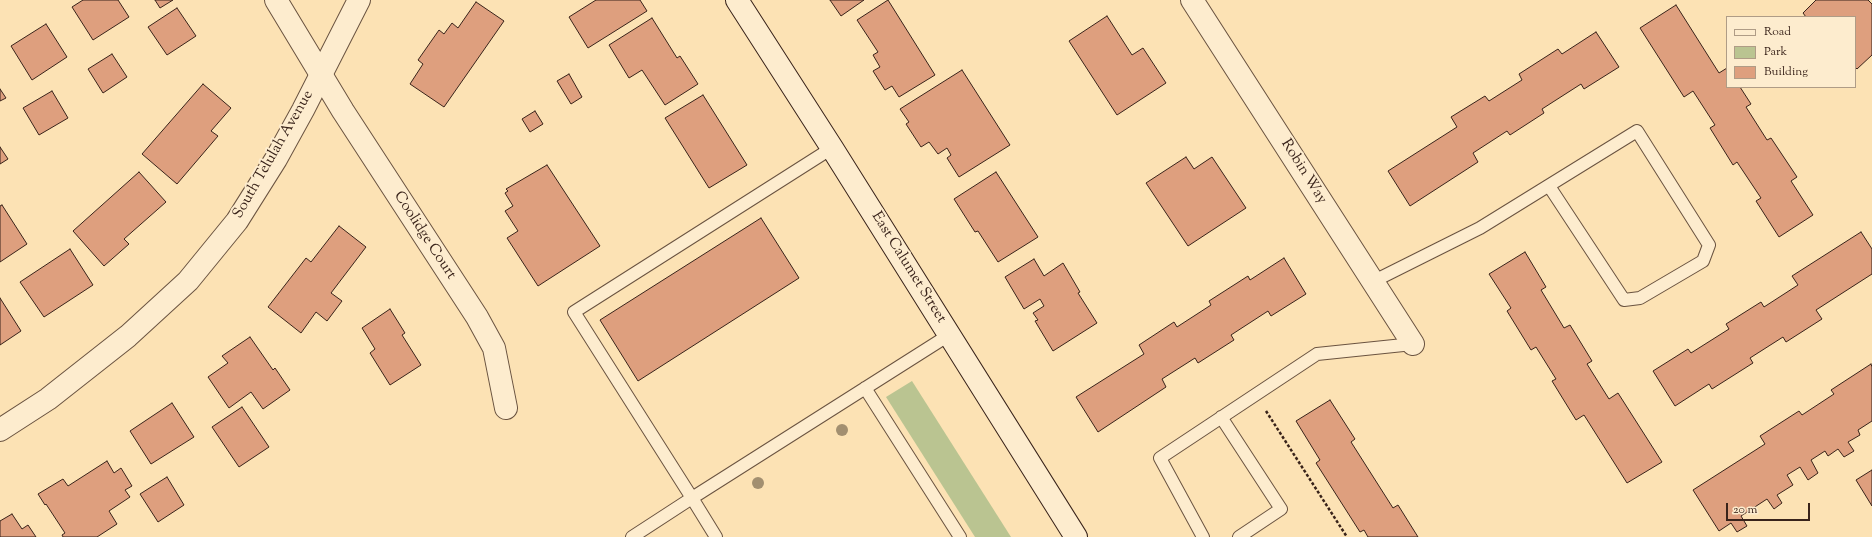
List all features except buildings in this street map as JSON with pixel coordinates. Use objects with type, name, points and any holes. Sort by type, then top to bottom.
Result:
[{"type":"street","name":"Coolidge Court","points":[[276,0],[343,111],[477,317],[494,348],[506,408]]},
{"type":"street","name":"South Telulah Avenue","points":[[0,430],[48,399],[128,336],[188,281],[237,221],[276,160],[359,0]]},
{"type":"street","name":"East Calumet Street","points":[[737,0],[832,148],[1076,537]]},
{"type":"street","name":"Robin Way","points":[[1192,0],[1413,344]]},
{"type":"lane","points":[[1372,282],[1480,228],[1637,132],[1709,245],[1703,261],[1640,298],[1624,300],[1549,186]]},
{"type":"lane","points":[[716,537],[574,312],[832,148]]},
{"type":"lane","points":[[632,537],[949,334]]},
{"type":"lane","points":[[1203,537],[1160,458],[1316,354],[1413,344]]},
{"type":"lane","points":[[865,388],[960,537]]},
{"type":"lane","points":[[1222,417],[1281,509],[1240,537]]},
{"type":"path","points":[[1255,394],[1347,537]]},
{"type":"green space","points":[[912,381],[1011,537],[975,537],[886,397]]}]
